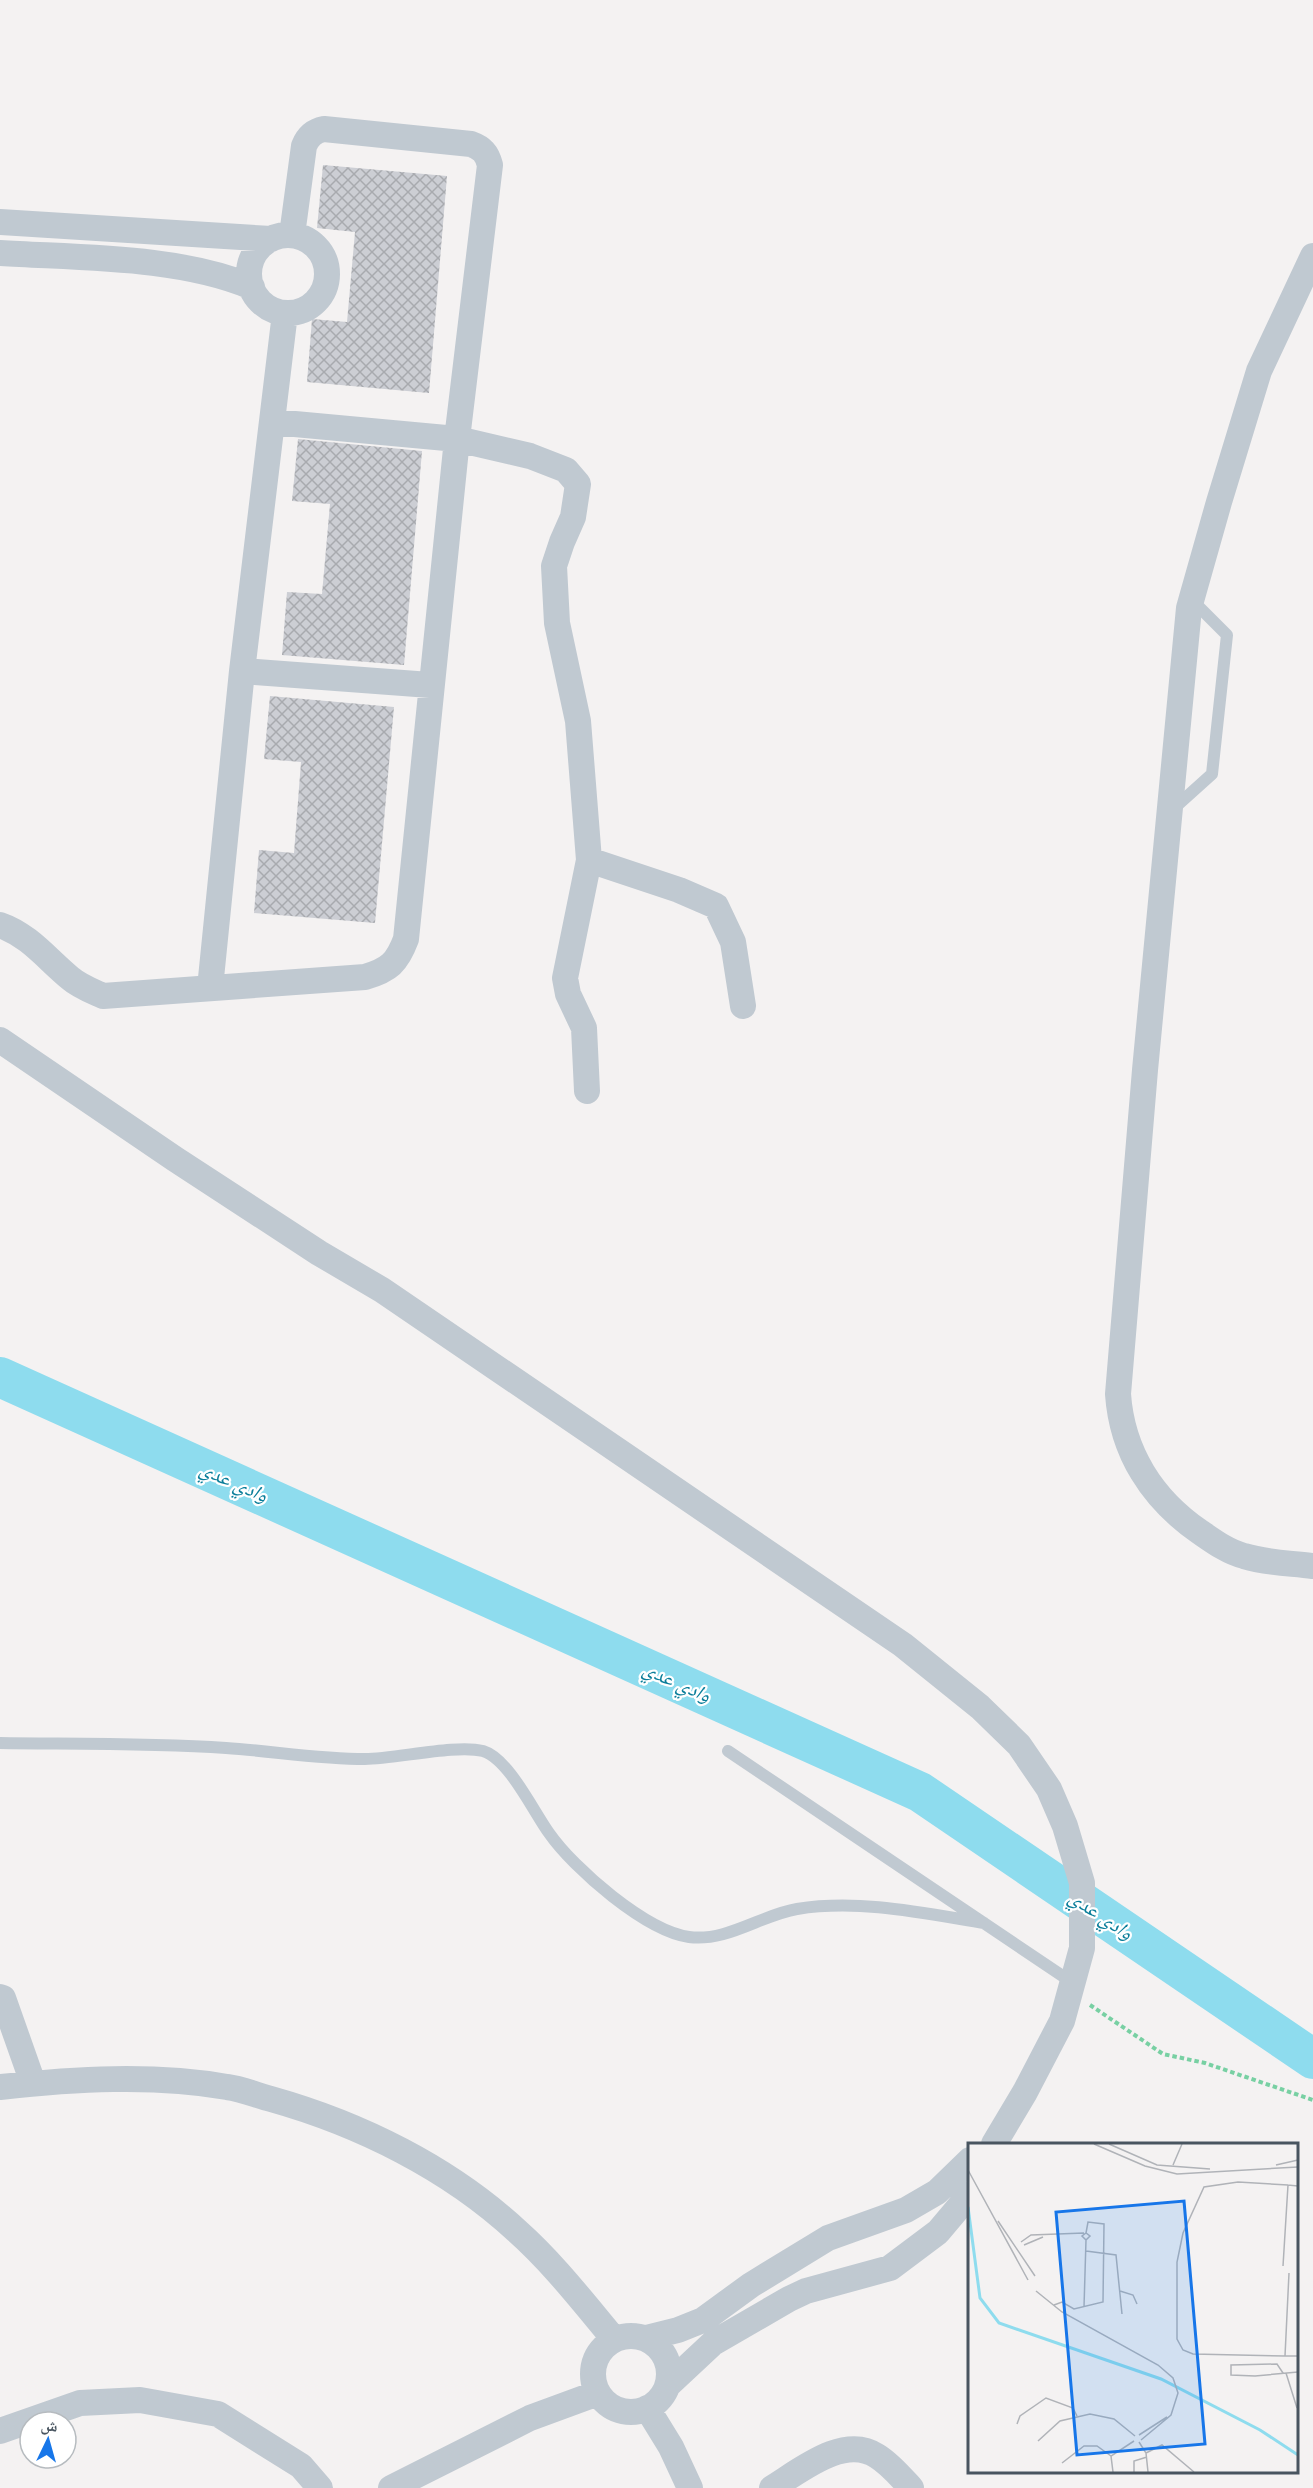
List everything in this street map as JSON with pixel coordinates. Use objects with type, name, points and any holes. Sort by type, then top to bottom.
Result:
[{"type":"street","points":[[0,222],[281,237],[303,238],[320,251],[328,272],[322,293],[315,302],[296,312],[285,313],[264,305],[252,287],[250,265],[254,255],[281,237],[306,140],[317,130],[471,144],[484,151],[489,165],[430,685],[406,939],[394,963],[383,972],[365,977],[103,996],[72,980],[23,936],[15,930],[0,925]]},
{"type":"street","points":[[0,253],[155,264],[227,276],[252,287]]},
{"type":"street","points":[[1313,256],[1259,371],[1191,599],[1169,812],[1118,1394],[1120,1418],[1137,1466],[1169,1508],[1215,1542],[1243,1556],[1313,1566]]},
{"type":"street","points":[[210,988],[242,671],[285,313]]},
{"type":"street","points":[[273,422],[457,439],[530,456],[566,470],[578,484],[573,518],[554,566],[557,623],[578,721],[589,860],[565,978],[568,994],[584,1028],[587,1091]]},
{"type":"street","points":[[242,671],[430,685]]},
{"type":"street","points":[[589,860],[679,890],[716,906],[733,942],[743,1006]]},
{"type":"street","points":[[0,1040],[175,1159],[319,1253],[382,1290],[437,1329],[535,1392],[903,1645],[980,1707],[1019,1745],[1049,1789],[1065,1826],[1082,1882],[1082,1948],[1062,2022],[1031,2082],[993,2143]]},
{"type":"street","points":[[0,1997],[3,1998],[33,2083]]},
{"type":"street","points":[[0,2086],[64,2080],[128,2080],[228,2087],[333,2118],[408,2154],[461,2187],[517,2230],[564,2278],[614,2339]]},
{"type":"street","points":[[968,2161],[937,2192],[906,2210],[828,2238],[751,2285],[703,2320],[678,2330],[646,2338],[635,2336],[614,2339],[605,2346],[594,2363],[594,2384],[598,2393],[605,2401],[622,2411],[633,2412],[647,2408],[662,2396],[668,2385],[713,2343],[806,2291],[890,2268],[938,2232],[968,2195]]},
{"type":"street","points":[[646,2338],[663,2352],[668,2362],[668,2385]]},
{"type":"street","points":[[391,2488],[530,2418],[598,2393]]},
{"type":"street","points":[[0,2432],[80,2403],[140,2400],[163,2404],[218,2414],[301,2466],[320,2488]]},
{"type":"street","points":[[647,2408],[671,2446],[690,2488]]},
{"type":"street","points":[[772,2488],[828,2455],[848,2450],[863,2450],[877,2456],[911,2488]]},
{"type":"lane","points":[[1169,812],[1212,774],[1215,759],[1227,635],[1191,599]]},
{"type":"lane","points":[[0,1743],[180,1746],[366,1759],[463,1750],[483,1751],[500,1760],[550,1836],[577,1866],[607,1892],[667,1930],[688,1937],[710,1938],[794,1909],[829,1905],[916,1911],[984,1923]]},
{"type":"lane","points":[[728,1751],[984,1923],[1072,1988]]},
{"type":"path","points":[[1072,1988],[1163,2054],[1204,2063],[1313,2100]]},
{"type":"building","points":[[323,165],[447,176],[429,393],[307,382],[312,319],[347,322],[355,232],[317,228]]},
{"type":"building","points":[[298,439],[422,451],[404,665],[282,655],[287,592],[322,594],[330,504],[292,501]]},
{"type":"building","points":[[270,696],[394,707],[375,923],[254,913],[259,850],[294,853],[301,762],[264,759]]},
{"type":"waterway","name":"وادي عدي","points":[[0,1377],[920,1792],[1313,2059]]}]
